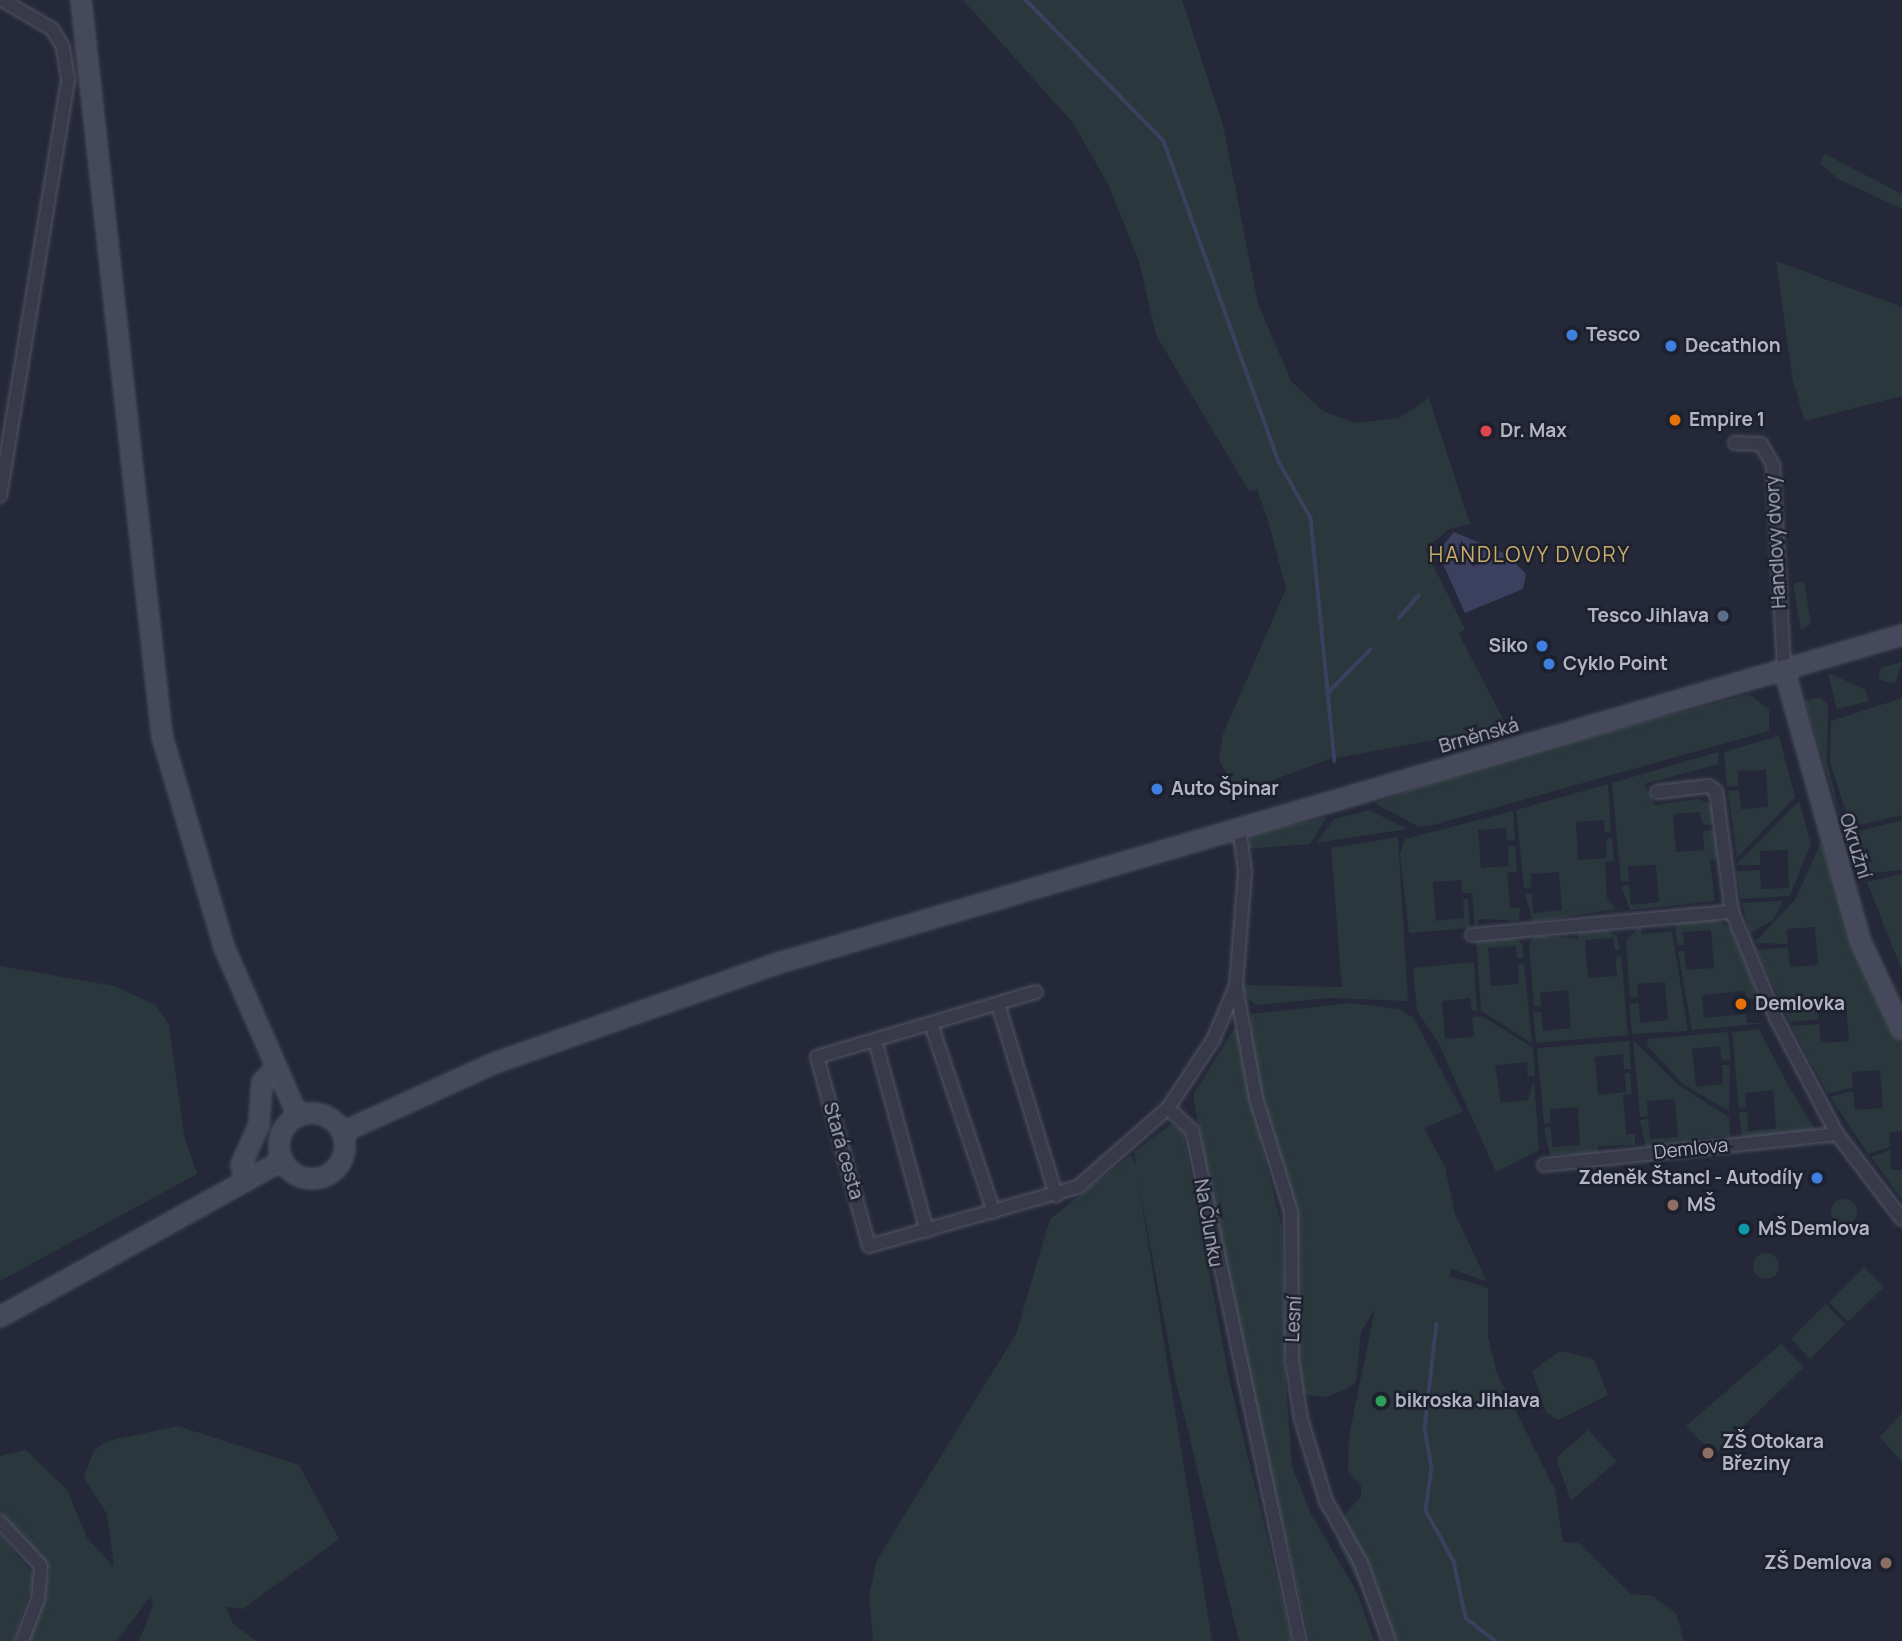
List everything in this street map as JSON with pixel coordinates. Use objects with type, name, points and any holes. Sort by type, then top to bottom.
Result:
[{"type":"main road","points":[[81,0],[162,736],[209,904],[274,1070],[298,1116]]},
{"type":"main road","name":"Brněnská","points":[[343,1132],[492,1064],[635,1011],[1068,876],[1902,635]]},
{"type":"main road","name":"Okružní","points":[[1784,669],[1860,940],[1902,1030]]},
{"type":"main road","points":[[246,1181],[241,1165],[259,1125],[262,1082],[274,1070]]},
{"type":"main road","points":[[324,1115],[343,1132],[346,1151],[331,1174],[303,1178],[282,1161],[283,1130],[298,1116],[324,1115]]},
{"type":"main road","points":[[0,1317],[282,1161]]},
{"type":"street","points":[[0,496],[68,79],[63,47],[52,29],[2,0]]},
{"type":"street","name":"Handlovy dvory","points":[[1735,443],[1760,444],[1773,466],[1784,669]]},
{"type":"street","points":[[1657,792],[1709,786],[1716,792],[1732,912],[1776,1018],[1838,1134],[1902,1219]]},
{"type":"street","points":[[1168,1108],[1213,1040],[1236,986],[1245,870],[1239,827]]},
{"type":"street","points":[[1472,935],[1732,912]]},
{"type":"street","name":"Lesní","points":[[1236,986],[1256,1098],[1291,1212],[1292,1361],[1301,1419],[1326,1502],[1361,1563],[1389,1641]]},
{"type":"street","name":"Stará cesta","points":[[1036,992],[817,1057],[869,1247],[1056,1195],[1084,1183],[1168,1108]]},
{"type":"street","points":[[998,1004],[1056,1195]]},
{"type":"street","points":[[931,1024],[995,1212]]},
{"type":"street","points":[[875,1040],[927,1231]]},
{"type":"street","name":"Na Člunku","points":[[1168,1108],[1192,1130],[1300,1641]]},
{"type":"street","name":"Demlova","points":[[1544,1165],[1838,1134]]},
{"type":"street","points":[[0,1522],[41,1566],[38,1599],[22,1641]]},
{"type":"shaded area","points":[[963,0],[1182,0],[1223,125],[1258,304],[1291,381],[1323,411],[1355,423],[1399,418],[1429,398],[1470,524],[1449,529],[1425,549],[1465,629],[1459,634],[1507,727],[1330,759],[1243,791],[1228,776],[1219,760],[1223,734],[1286,589],[1267,517],[1257,489],[1249,491],[1156,335],[1139,261],[1109,186],[1073,123]]},
{"type":"shaded area","points":[[1825,154],[1902,194],[1902,209],[1838,179],[1820,163]]},
{"type":"shaded area","points":[[1776,261],[1902,307],[1902,396],[1805,421],[1793,382]]},
{"type":"shaded area","points":[[1804,581],[1811,624],[1801,630],[1793,584]]},
{"type":"shaded area","points":[[1902,662],[1895,684],[1878,679],[1881,668]]},
{"type":"shaded area","points":[[1828,673],[1865,689],[1869,701],[1837,709]]},
{"type":"shaded area","points":[[1749,694],[1769,709],[1769,731],[1429,826],[1419,827],[1374,803],[1482,765]]},
{"type":"shaded area","points":[[1820,697],[1828,705],[1827,763],[1844,830],[1805,701]]},
{"type":"shaded area","points":[[1902,698],[1902,815],[1851,827],[1830,763],[1831,721]]},
{"type":"shaded area","points":[[1779,736],[1795,797],[1737,858],[1728,791],[1739,790],[1741,809],[1768,807],[1766,770],[1738,771],[1738,786],[1727,787],[1724,752]]},
{"type":"shaded area","points":[[1718,752],[1719,764],[1644,784],[1655,805],[1699,799],[1713,806],[1715,824],[1703,825],[1700,812],[1673,814],[1676,852],[1704,850],[1703,831],[1716,829],[1718,859],[1710,860],[1715,901],[1630,910],[1621,886],[1629,885],[1631,905],[1659,902],[1656,865],[1628,866],[1629,881],[1621,881],[1612,783]]},
{"type":"shaded area","points":[[1608,784],[1611,832],[1605,832],[1604,820],[1576,822],[1578,860],[1607,858],[1606,839],[1612,838],[1614,861],[1605,862],[1607,898],[1616,909],[1533,922],[1525,894],[1532,893],[1533,913],[1562,910],[1559,872],[1531,874],[1531,887],[1524,888],[1516,810]]},
{"type":"shaded area","points":[[1799,801],[1811,843],[1790,896],[1741,899],[1736,871],[1760,870],[1761,889],[1789,888],[1788,850],[1760,851],[1760,865],[1736,865]]},
{"type":"shaded area","points":[[1369,810],[1407,829],[1316,843],[1334,819]]},
{"type":"shaded area","points":[[1513,811],[1515,840],[1507,840],[1506,828],[1478,830],[1481,868],[1509,866],[1508,846],[1515,846],[1517,871],[1507,873],[1510,908],[1520,908],[1519,921],[1480,919],[1475,928],[1472,893],[1462,893],[1461,880],[1433,882],[1436,921],[1464,918],[1463,899],[1468,899],[1470,928],[1409,933],[1400,854],[1405,839]]},
{"type":"shaded area","points":[[1327,817],[1310,844],[1247,849],[1252,833]]},
{"type":"shaded area","points":[[1902,820],[1902,870],[1871,873],[1852,833]]},
{"type":"shaded area","points":[[1398,837],[1408,1001],[1330,998],[1256,1005],[1246,997],[1243,985],[1342,987],[1331,848]]},
{"type":"shaded area","points":[[1821,842],[1851,932],[1902,1044],[1902,1131],[1889,1132],[1890,1147],[1868,1154],[1830,1097],[1853,1091],[1855,1110],[1883,1108],[1880,1070],[1852,1072],[1853,1087],[1828,1094],[1791,1026],[1819,1024],[1821,1043],[1849,1041],[1846,1002],[1818,1005],[1819,1019],[1790,1022],[1757,950],[1788,947],[1790,967],[1818,965],[1815,927],[1787,929],[1788,944],[1754,943],[1795,900]]},
{"type":"shaded area","points":[[1902,874],[1902,971],[1867,882]]},
{"type":"shaded area","points":[[1783,901],[1773,920],[1750,933],[1742,903]]},
{"type":"shaded area","points":[[1716,919],[1731,929],[1761,1000],[1746,998],[1745,991],[1702,995],[1704,1018],[1746,1014],[1747,1023],[1767,1023],[1692,1030],[1678,952],[1684,951],[1686,970],[1714,968],[1711,930],[1683,932],[1684,945],[1677,945],[1675,923]]},
{"type":"shaded area","points":[[1641,925],[1642,934],[1672,931],[1688,1031],[1632,1034],[1629,1004],[1639,1003],[1640,1023],[1668,1020],[1665,982],[1637,984],[1638,997],[1630,998],[1626,941]]},
{"type":"shaded area","points":[[1603,928],[1617,936],[1620,950],[1615,950],[1613,938],[1585,940],[1588,978],[1617,976],[1615,957],[1621,956],[1628,1035],[1536,1043],[1533,1012],[1541,1012],[1543,1031],[1571,1028],[1568,990],[1540,993],[1541,1006],[1534,1006],[1529,945],[1535,935],[1578,939],[1577,930]]},
{"type":"shaded area","points":[[1512,935],[1523,945],[1523,958],[1517,958],[1516,946],[1488,948],[1491,986],[1519,984],[1518,965],[1524,964],[1532,1043],[1481,1011],[1476,939]]},
{"type":"shaded area","points":[[1474,962],[1477,1011],[1472,1011],[1470,998],[1442,1001],[1445,1039],[1474,1037],[1472,1017],[1482,1016],[1533,1048],[1535,1077],[1527,1075],[1528,1062],[1495,1065],[1501,1103],[1528,1100],[1534,1080],[1539,1150],[1496,1172],[1438,1042],[1417,1011],[1413,968]]},
{"type":"shaded area","points":[[0,966],[114,986],[156,1005],[169,1025],[184,1135],[197,1174],[0,1281]]},
{"type":"shaded area","points":[[1350,1003],[1399,1009],[1414,1018],[1463,1112],[1424,1128],[1445,1167],[1455,1214],[1487,1282],[1452,1269],[1449,1276],[1488,1288],[1488,1337],[1497,1373],[1555,1490],[1563,1542],[1579,1543],[1631,1594],[1653,1596],[1676,1613],[1684,1641],[1387,1641],[1339,1545],[1343,1517],[1361,1496],[1361,1485],[1348,1472],[1349,1436],[1375,1309],[1361,1332],[1356,1382],[1345,1390],[1326,1397],[1300,1394],[1283,1345],[1292,1466],[1311,1514],[1358,1594],[1374,1641],[1310,1641],[1243,1358],[1193,1095],[1234,1029],[1240,1030],[1251,1100],[1251,1014]],"holes":[[[1259,1136],[1299,1255],[1284,1324],[1282,1227]]]},
{"type":"shaded area","points":[[1759,1029],[1819,1136],[1742,1137],[1739,1112],[1747,1112],[1748,1131],[1776,1129],[1773,1090],[1745,1093],[1746,1107],[1739,1108],[1732,1032]]},
{"type":"shaded area","points":[[1728,1032],[1731,1060],[1722,1061],[1720,1046],[1692,1049],[1696,1087],[1723,1084],[1722,1065],[1730,1065],[1729,1111],[1683,1084],[1647,1045],[1648,1039]]},
{"type":"shaded area","points":[[1633,1040],[1678,1085],[1729,1117],[1731,1142],[1727,1136],[1700,1138],[1700,1146],[1646,1148],[1640,1120],[1648,1119],[1650,1139],[1678,1137],[1675,1099],[1647,1101],[1648,1116],[1640,1117]]},
{"type":"shaded area","points":[[1629,1041],[1631,1069],[1624,1069],[1623,1054],[1595,1057],[1598,1095],[1626,1092],[1625,1073],[1630,1073],[1632,1094],[1623,1095],[1626,1134],[1635,1134],[1635,1145],[1598,1146],[1598,1154],[1550,1155],[1544,1128],[1551,1127],[1552,1147],[1580,1145],[1578,1107],[1550,1109],[1550,1123],[1544,1124],[1537,1048]]},
{"type":"shaded area","points":[[1171,1124],[1183,1132],[1229,1378],[1292,1641],[1239,1641],[1175,1378],[1138,1180],[1212,1641],[873,1641],[869,1596],[877,1560],[1016,1334],[1050,1219],[1131,1155],[1136,1165],[1134,1152]]},
{"type":"shaded area","points":[[1890,1150],[1891,1170],[1902,1170],[1902,1200],[1871,1157]]},
{"type":"shaded area","points":[[1844,1199],[1853,1203],[1857,1212],[1853,1221],[1844,1225],[1835,1221],[1831,1212],[1835,1203]]},
{"type":"shaded area","points":[[1766,1253],[1775,1257],[1779,1266],[1775,1275],[1766,1279],[1757,1275],[1753,1266],[1757,1257]]},
{"type":"shaded area","points":[[1864,1267],[1884,1287],[1848,1322],[1829,1302]]},
{"type":"shaded area","points":[[1826,1304],[1845,1324],[1810,1359],[1791,1339]]},
{"type":"shaded area","points":[[1781,1344],[1804,1367],[1714,1455],[1686,1426]]},
{"type":"shaded area","points":[[1560,1351],[1594,1359],[1608,1395],[1558,1420],[1546,1412],[1532,1371]]},
{"type":"shaded area","points":[[1902,1413],[1902,1462],[1880,1437]]},
{"type":"shaded area","points":[[178,1426],[299,1465],[339,1539],[243,1609],[226,1607],[234,1625],[257,1641],[139,1641],[153,1605],[150,1597],[117,1641],[29,1641],[50,1571],[0,1513],[0,1456],[26,1450],[67,1490],[87,1538],[114,1567],[107,1514],[84,1478],[94,1450],[108,1441]]},
{"type":"shaded area","points":[[1588,1430],[1617,1461],[1571,1501],[1556,1458]]},
{"type":"shaded area","points":[[0,1534],[35,1577],[13,1641],[0,1641]]},
{"type":"water","points":[[1454,532],[1506,554],[1526,574],[1523,589],[1465,613],[1442,562],[1444,544]]},
{"type":"waterway","points":[[1026,0],[1164,141],[1279,462],[1311,518],[1335,761]]},
{"type":"waterway","points":[[1399,618],[1419,595]]},
{"type":"waterway","points":[[1329,692],[1370,650]]},
{"type":"waterway","points":[[1437,1324],[1425,1428],[1432,1468],[1426,1511],[1454,1561],[1466,1618],[1495,1641]]},
{"type":"place","name":"Tesco","points":[[1572,335]]},
{"type":"place","name":"Decathlon","points":[[1671,346]]},
{"type":"place","name":"Empire 1","points":[[1675,420]]},
{"type":"place","name":"Dr. Max","points":[[1486,431]]},
{"type":"place","name":"Tesco Jihlava","points":[[1723,616]]},
{"type":"place","name":"Siko","points":[[1542,646]]},
{"type":"place","name":"Cyklo Point","points":[[1549,664]]},
{"type":"place","name":"Auto Špinar","points":[[1157,789]]},
{"type":"place","name":"Demlovka","points":[[1741,1004]]},
{"type":"place","name":"Zdeněk Štancl - Autodíly","points":[[1817,1178]]},
{"type":"place","name":"MŠ","points":[[1673,1205]]},
{"type":"place","name":"MŠ Demlova","points":[[1744,1229]]},
{"type":"place","name":"bikroska Jihlava","points":[[1381,1401]]},
{"type":"place","name":"ZŠ Otokara Březiny","points":[[1708,1453]]},
{"type":"place","name":"ZŠ Demlova","points":[[1886,1563]]},
{"type":"district","name":"HANDLOVY DVORY","points":[[1530,554]]}]
